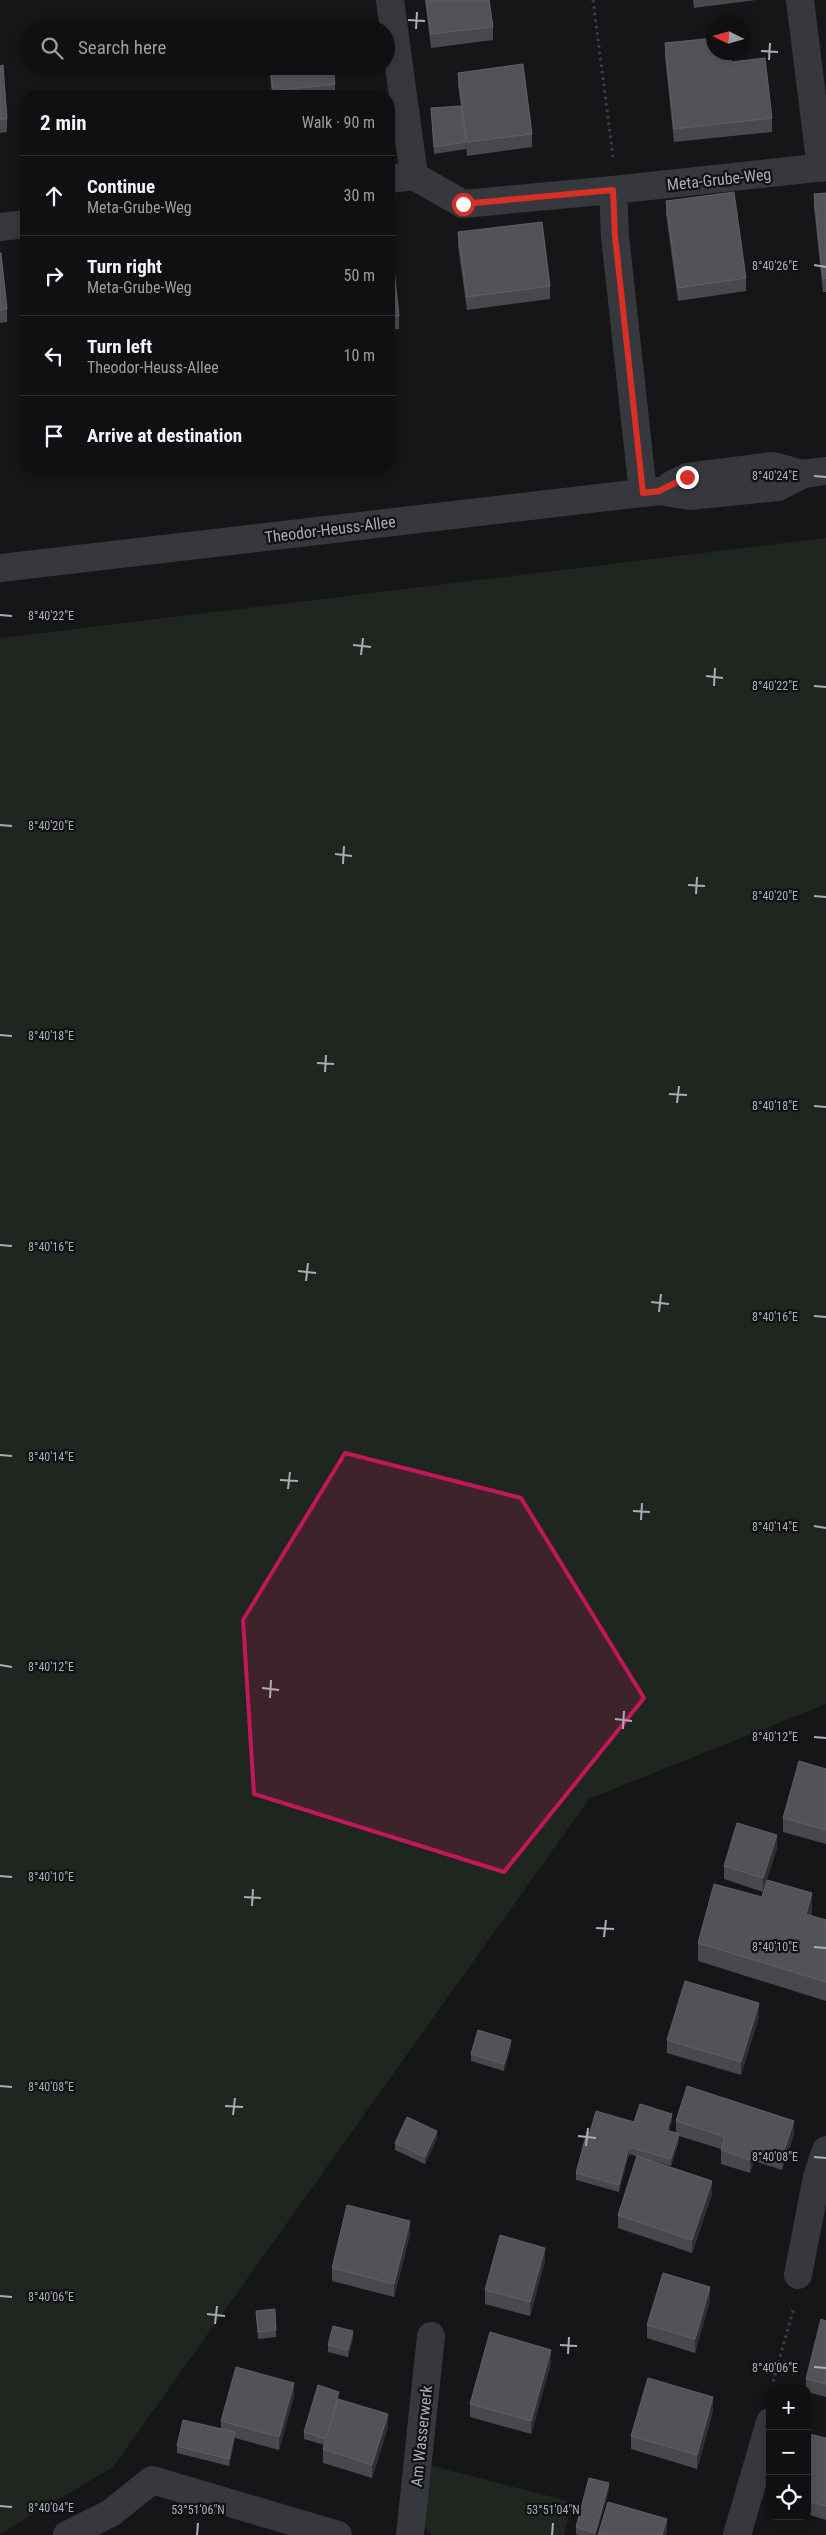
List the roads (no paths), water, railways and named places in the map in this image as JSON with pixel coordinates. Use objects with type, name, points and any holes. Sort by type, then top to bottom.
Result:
[{"type":"street","points":[[390,0],[391,20]]},
{"type":"street","points":[[800,0],[823,167]]},
{"type":"street","points":[[395,75],[401,177]]},
{"type":"street","name":"Meta-Grube-Weg","points":[[401,177],[463,204],[823,167]]},
{"type":"street","points":[[613,190],[615,236],[651,492]]},
{"type":"street","points":[[0,227],[20,225]]},
{"type":"street","name":"Theodor-Heuss-Allee","points":[[0,568],[651,492],[690,496],[778,487],[814,473]]},
{"type":"street","points":[[798,2275],[817,2177],[826,2150]]},
{"type":"street","name":"Am Wasserwerk","points":[[410,2535],[431,2336]]},
{"type":"street","points":[[737,2535],[768,2430]]},
{"type":"street","points":[[67,2535],[111,2513],[152,2480],[338,2535]]}]
